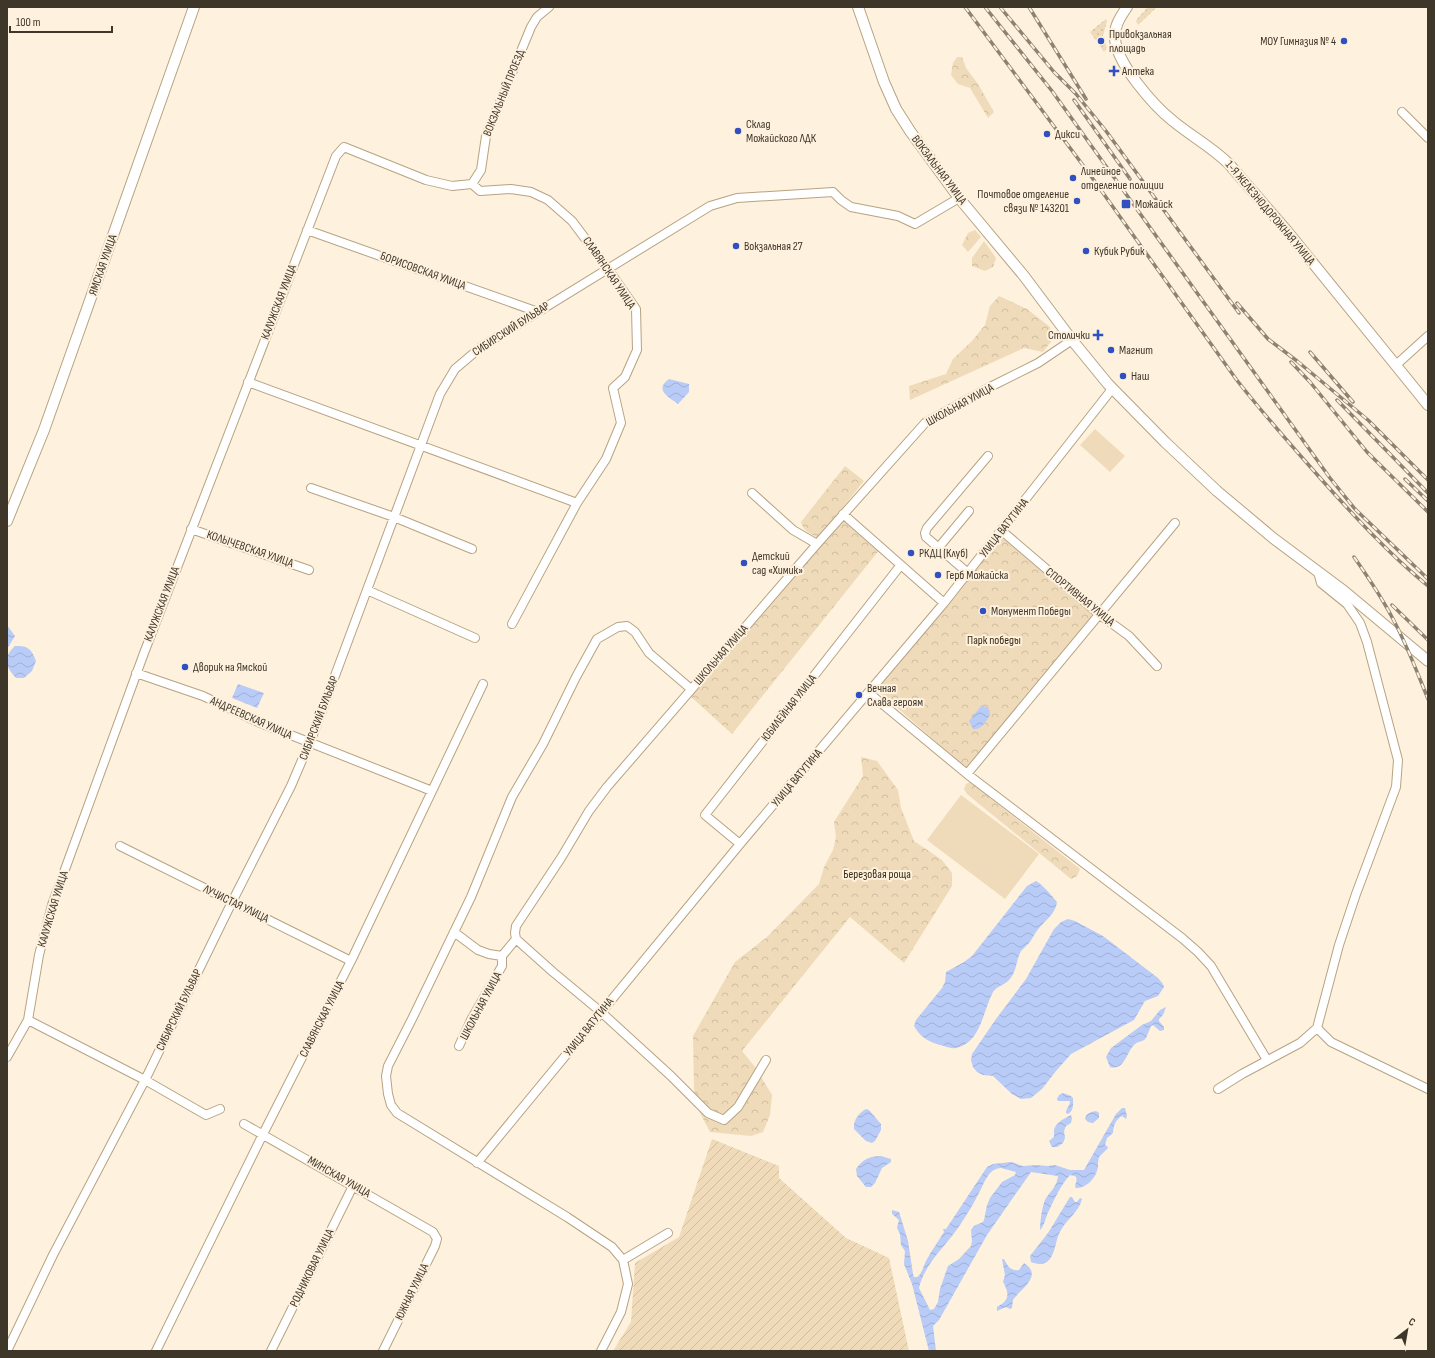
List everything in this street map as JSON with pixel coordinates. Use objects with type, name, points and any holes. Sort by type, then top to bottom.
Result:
[{"type":"main road","name":"ЯМСКАЯ УЛИЦА","points":[[7,521],[46,422],[194,7]]},
{"type":"main road","name":"ВОКЗАЛЬНАЯ УЛИЦА","points":[[858,7],[877,66],[896,109],[920,146],[959,198],[1024,276],[1072,340],[1112,389],[1217,491],[1273,538],[1344,591],[1428,661]]},
{"type":"main road","name":"1-Я ЖЕЛЕЗНОДОРОЖНАЯ УЛИЦА","points":[[1128,7],[1117,24],[1115,42],[1123,62],[1136,82],[1168,118],[1229,164],[1287,231],[1428,405]]},
{"type":"street","name":"ВОКЗАЛЬНЫЙ ПРОЕЗД","points":[[472,184],[481,170],[486,136],[531,28],[537,17],[549,7]]},
{"type":"street","points":[[1402,112],[1428,138]]},
{"type":"street","name":"СЛАВЯНСКАЯ УЛИЦА","points":[[336,156],[344,147],[426,180],[452,186],[472,184],[480,191],[511,189],[531,192],[548,200],[572,221],[636,309],[637,350],[625,378],[614,388],[621,423],[606,459],[578,503],[512,624]]},
{"type":"street","name":"КАЛУЖСКАЯ УЛИЦА","points":[[7,1056],[28,1020],[39,955],[52,905],[136,673],[336,156]]},
{"type":"street","name":"СИБИРСКИЙ БУЛЬВАР","points":[[7,1351],[53,1255],[145,1080],[232,902],[291,786],[310,743],[440,394],[455,369],[480,347],[710,206],[737,198],[833,192],[851,207],[898,216],[915,224],[959,198]]},
{"type":"street","name":"БОРИСОВСКАЯ УЛИЦА","points":[[307,230],[538,312]]},
{"type":"street","points":[[1396,365],[1428,336]]},
{"type":"street","name":"ШКОЛЬНАЯ УЛИЦА","points":[[459,1046],[471,1020],[502,966],[502,956],[516,939],[516,926],[520,918],[561,858],[595,803],[691,689],[843,514],[925,423],[994,385],[1038,363],[1072,340]]},
{"type":"street","points":[[248,382],[578,503]]},
{"type":"street","name":"УЛИЦА ВАТУТИНА","points":[[477,1163],[740,844],[944,603],[1112,389]]},
{"type":"street","points":[[968,573],[925,535],[926,530],[988,456]]},
{"type":"street","points":[[311,488],[394,517],[472,549]]},
{"type":"street","points":[[752,493],[792,530],[817,544]]},
{"type":"street","points":[[939,547],[969,511]]},
{"type":"street","points":[[843,514],[900,566],[944,603]]},
{"type":"street","points":[[967,774],[1175,523]]},
{"type":"street","name":"КОЛЫЧЕВСКАЯ УЛИЦА","points":[[191,529],[309,570]]},
{"type":"street","name":"СПОРТИВНАЯ УЛИЦА","points":[[1002,531],[1099,614],[1129,636],[1157,666]]},
{"type":"street","name":"ЮБИЛЕЙНАЯ УЛИЦА","points":[[740,844],[705,815],[900,566]]},
{"type":"street","points":[[1218,1089],[1300,1042],[1317,1028],[1339,945],[1356,894],[1396,787],[1398,760],[1367,642],[1360,623],[1347,604],[1321,583],[1318,572]]},
{"type":"street","points":[[367,590],[474,638]]},
{"type":"street","points":[[601,1351],[621,1312],[628,1284],[623,1260],[612,1247],[567,1217],[397,1113],[391,1105],[386,1084],[388,1066],[471,897],[512,797],[544,744],[576,677],[597,639],[618,627],[627,626],[635,632],[650,653],[691,689]]},
{"type":"street","name":"АНДРЕЕВСКАЯ УЛИЦА","points":[[136,673],[202,696],[258,722],[432,791]]},
{"type":"street","name":"СЛАВЯНСКАЯ УЛИЦА","points":[[156,1351],[263,1134],[351,961],[482,684]]},
{"type":"street","points":[[869,693],[967,774],[1182,938],[1198,952],[1211,966],[1267,1060]]},
{"type":"street","name":"ЛУЧИСТАЯ УЛИЦА","points":[[120,846],[351,961]]},
{"type":"street","points":[[454,932],[478,950],[489,954],[502,956]]},
{"type":"street","points":[[516,939],[601,1012],[671,1076],[708,1113],[724,1120],[738,1107],[766,1060]]},
{"type":"street","points":[[28,1020],[145,1080],[206,1115],[220,1109]]},
{"type":"street","points":[[1317,1028],[1331,1042],[1428,1089]]},
{"type":"street","name":"МИНСКАЯ УЛИЦА","points":[[244,1124],[433,1232]]},
{"type":"street","name":"РОДНИКОВАЯ УЛИЦА","points":[[271,1351],[354,1186]]},
{"type":"street","name":"ЮЖНАЯ УЛИЦА","points":[[383,1351],[435,1246],[436,1239],[433,1232]]},
{"type":"street","points":[[623,1260],[668,1233]]},
{"type":"green space","points":[[1148,7],[1157,7],[1138,25],[1136,21]]},
{"type":"green space","points":[[1106,19],[1107,21],[1103,36],[1107,48],[1104,52],[1090,32]]},
{"type":"green space","points":[[957,57],[962,57],[966,68],[978,84],[994,112],[988,118],[970,88],[958,84],[951,75],[953,63]]},
{"type":"green space","points":[[975,230],[981,237],[968,252],[962,245],[968,233]]},
{"type":"green space","points":[[984,241],[996,258],[993,267],[985,271],[972,266],[972,258]]},
{"type":"green space","points":[[999,296],[1027,309],[1050,327],[1053,339],[1043,352],[1024,348],[910,400],[909,386],[946,374],[953,359],[972,341],[985,325],[990,306]]},
{"type":"green space","points":[[1095,429],[1125,456],[1110,472],[1080,445]]},
{"type":"green space","points":[[845,466],[864,481],[818,538],[805,530],[801,522]]},
{"type":"green space","points":[[843,515],[880,549],[732,734],[689,695]]},
{"type":"green space","name":"Парк победы","points":[[1002,536],[1094,615],[967,769],[877,690]]},
{"type":"green space","name":"Березовая роща","points":[[861,757],[877,761],[898,790],[901,808],[914,841],[942,860],[952,873],[952,886],[904,963],[850,917],[742,1051],[755,1067],[772,1095],[770,1115],[763,1132],[751,1136],[710,1132],[700,1113],[694,1089],[693,1036],[735,962],[767,937],[819,884],[824,867],[833,850],[836,837],[834,822],[863,776]]},
{"type":"green space","points":[[970,782],[1080,869],[1077,876],[1071,879],[967,794],[964,789],[966,784]]},
{"type":"green space","points":[[961,795],[1039,854],[1005,899],[927,840]]},
{"type":"green space","points":[[712,1139],[779,1166],[779,1178],[846,1238],[889,1258],[909,1351],[613,1351],[631,1322],[635,1263],[679,1237]]},
{"type":"water","points":[[669,379],[689,384],[689,392],[678,404],[664,393],[663,387]]},
{"type":"water","points":[[7,625],[15,636],[7,649]]},
{"type":"water","points":[[15,646],[26,647],[31,651],[36,661],[32,671],[24,678],[16,678],[8,666],[7,658]]},
{"type":"water","points":[[238,684],[264,693],[257,708],[232,698]]},
{"type":"water","points":[[982,705],[989,709],[990,715],[981,727],[973,729],[969,721]]},
{"type":"water","points":[[1036,881],[1057,902],[1056,906],[1052,914],[1021,951],[1010,979],[993,992],[976,1033],[964,1045],[953,1048],[929,1041],[919,1033],[914,1026],[916,1020],[942,988],[945,982],[946,972],[972,956],[1027,886]]},
{"type":"water","points":[[1068,919],[1075,921],[1103,936],[1158,978],[1164,987],[1158,996],[1145,1001],[1134,1020],[1071,1054],[1042,1089],[1031,1098],[1021,1099],[1012,1094],[993,1076],[983,1075],[977,1072],[973,1067],[971,1060],[972,1054],[1026,979],[1054,929],[1061,922]]},
{"type":"water","points":[[1166,1007],[1163,1015],[1159,1019],[1164,1027],[1164,1030],[1160,1031],[1153,1025],[1151,1026],[1146,1038],[1132,1047],[1122,1064],[1115,1067],[1110,1067],[1106,1057],[1111,1048],[1142,1025],[1151,1021],[1160,1010]]},
{"type":"water","points":[[1063,1093],[1073,1098],[1072,1109],[1068,1114],[1066,1111],[1070,1101],[1058,1101],[1057,1099],[1059,1095]]},
{"type":"water","points":[[1122,1108],[1125,1108],[1127,1116],[1126,1119],[1122,1116],[1114,1125],[1113,1133],[1107,1138],[1105,1145],[1108,1148],[1099,1157],[1095,1175],[1090,1182],[1080,1188],[1076,1188],[1076,1177],[1070,1175],[1057,1194],[1040,1230],[1040,1223],[1046,1198],[1055,1186],[1058,1176],[1031,1172],[987,1235],[939,1320],[933,1326],[936,1351],[929,1351],[912,1284],[904,1264],[905,1251],[901,1245],[900,1234],[897,1228],[899,1220],[892,1214],[892,1210],[899,1212],[908,1241],[913,1274],[914,1277],[917,1277],[919,1276],[928,1257],[944,1232],[943,1229],[946,1229],[987,1167],[993,1164],[1011,1162],[1023,1166],[1055,1165],[1070,1170],[1084,1170],[1116,1114]],"holes":[[[1001,1168],[1016,1172],[1015,1175],[1002,1182],[990,1198],[983,1222],[974,1226],[971,1230],[971,1246],[959,1259],[948,1266],[940,1289],[938,1302],[934,1309],[930,1310],[919,1288],[927,1269],[962,1222],[986,1178],[991,1172]]]},
{"type":"water","points":[[866,1109],[869,1110],[881,1124],[881,1130],[875,1141],[872,1143],[866,1141],[854,1129],[854,1123],[857,1117]]},
{"type":"water","points":[[1096,1111],[1099,1113],[1099,1118],[1093,1123],[1088,1122],[1085,1119],[1088,1114]]},
{"type":"water","points":[[1071,1115],[1071,1123],[1066,1126],[1064,1131],[1065,1138],[1063,1143],[1057,1147],[1052,1147],[1049,1141],[1054,1137],[1056,1125]]},
{"type":"water","points":[[881,1156],[891,1159],[891,1162],[882,1168],[875,1183],[871,1187],[866,1187],[857,1176],[856,1169],[867,1159]]},
{"type":"water","points":[[1070,1197],[1072,1197],[1075,1202],[1077,1202],[1080,1198],[1082,1199],[1076,1212],[1061,1230],[1050,1259],[1043,1264],[1031,1262],[1030,1256],[1048,1233]]},
{"type":"water","points":[[1002,1259],[1004,1259],[1008,1266],[1014,1270],[1019,1270],[1024,1263],[1030,1268],[1032,1273],[1029,1282],[1013,1300],[1012,1308],[1010,1309],[1006,1307],[997,1311],[997,1307],[1004,1302],[1007,1297],[1003,1282],[1005,1275]]},
{"type":"railway","points":[[965,7],[1088,172],[1246,392],[1288,442],[1360,521],[1386,548],[1428,586]]},
{"type":"railway","points":[[985,7],[1052,91],[1330,478],[1355,509],[1428,579]]},
{"type":"railway","points":[[1000,7],[1054,72],[1076,94],[1106,131],[1239,313]]},
{"type":"railway","points":[[1029,7],[1086,99]]},
{"type":"railway","points":[[1074,100],[1130,179]]},
{"type":"railway","points":[[1237,303],[1268,339],[1368,420],[1428,480]]},
{"type":"railway","points":[[1310,352],[1353,402]]},
{"type":"railway","points":[[1291,362],[1310,382],[1367,452],[1428,512]]},
{"type":"railway","points":[[1337,400],[1428,493]]},
{"type":"railway","points":[[1405,479],[1428,501]]},
{"type":"railway","points":[[1354,557],[1375,588],[1393,619],[1428,699]]},
{"type":"railway","points":[[1392,605],[1428,640]]},
{"type":"place","name":"Привокзальная площадь","points":[[1101,41]]},
{"type":"place","name":"МОУ Гимназия № 4","points":[[1344,41]]},
{"type":"place","name":"Аптека","points":[[1114,71]]},
{"type":"place","name":"Склад Можайского ЛДК","points":[[738,131]]},
{"type":"place","name":"Дикси","points":[[1047,134]]},
{"type":"place","name":"Линейное отделение полиции","points":[[1073,178]]},
{"type":"place","name":"Почтовое отделение связи № 143201","points":[[1077,201]]},
{"type":"place","name":"Можайск","points":[[1126,204]]},
{"type":"place","name":"Вокзальная 27","points":[[736,246]]},
{"type":"place","name":"Кубик Рубик","points":[[1086,251]]},
{"type":"place","name":"Столички","points":[[1098,335]]},
{"type":"place","name":"Магнит","points":[[1111,350]]},
{"type":"place","name":"Наш","points":[[1123,376]]},
{"type":"place","name":"РКДЦ (Клуб)","points":[[911,553]]},
{"type":"place","name":"Детский сад «Химик»","points":[[744,563]]},
{"type":"place","name":"Герб Можайска","points":[[938,575]]},
{"type":"place","name":"Монумент Победы","points":[[983,611]]},
{"type":"place","name":"Дворик на Ямской","points":[[185,667]]},
{"type":"place","name":"Вечная Слава героям","points":[[859,695]]}]
